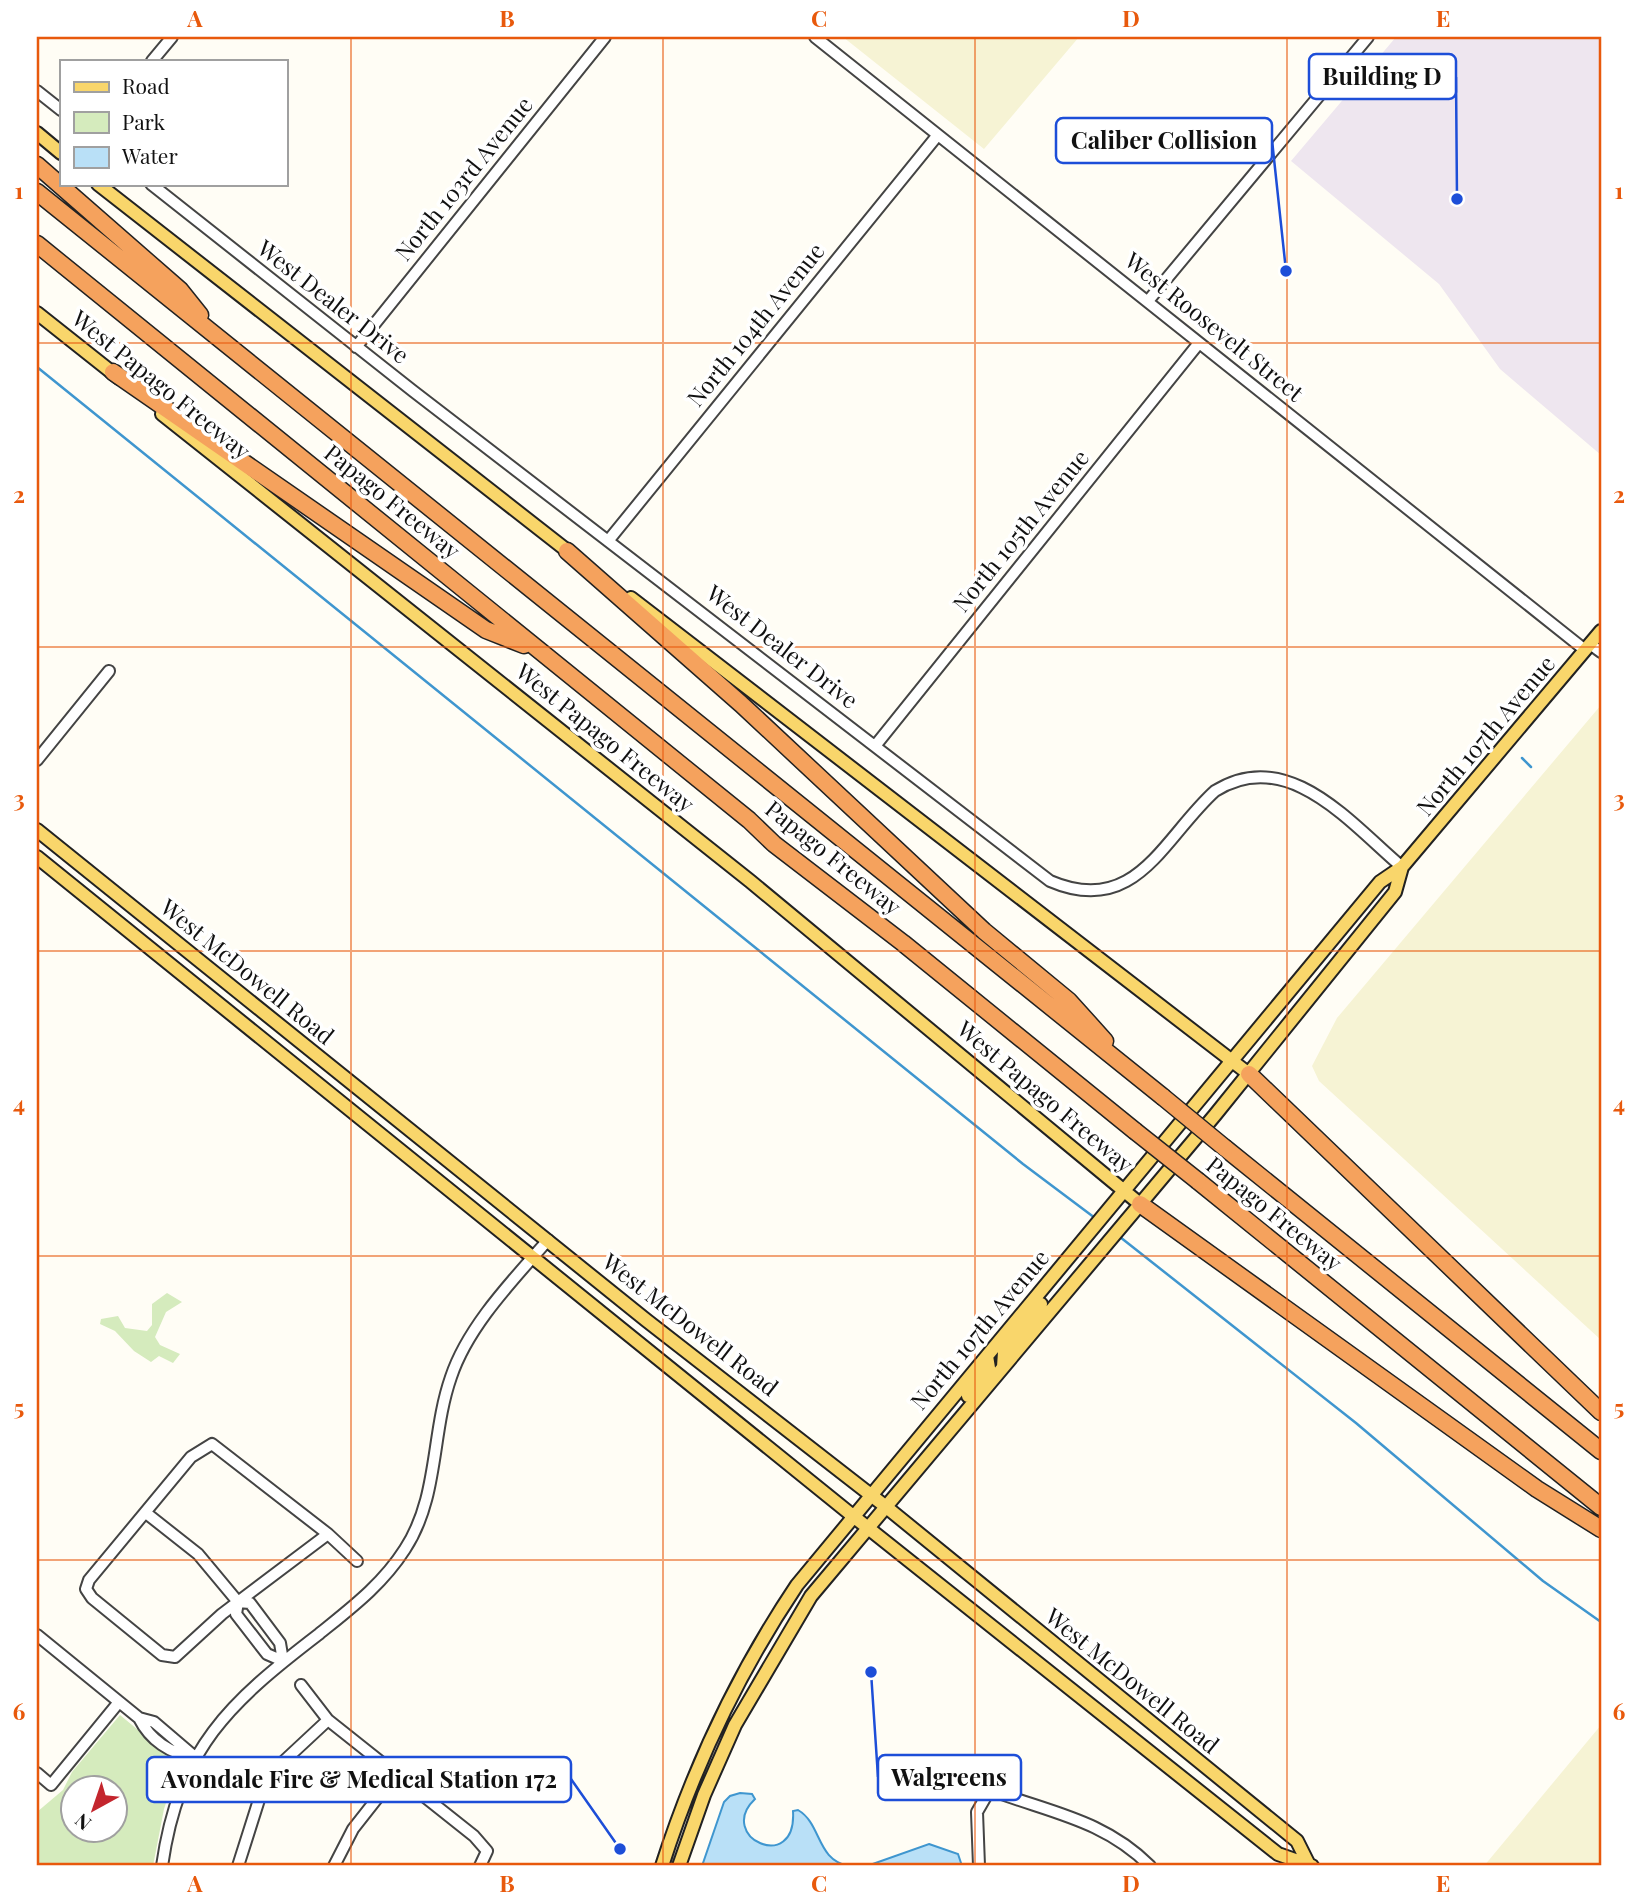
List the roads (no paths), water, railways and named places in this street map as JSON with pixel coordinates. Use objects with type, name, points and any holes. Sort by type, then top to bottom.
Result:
[{"type":"highway","points":[[37,165],[60,185]]},
{"type":"highway","points":[[61,186],[180,290],[222,341]]},
{"type":"highway","name":"Papago Freeway","points":[[37,192],[1601,1451]]},
{"type":"highway","name":"Papago Freeway","points":[[37,244],[738,811],[774,844],[903,943],[1601,1507]]},
{"type":"highway","points":[[113,372],[486,630],[541,652]]},
{"type":"highway","points":[[567,551],[741,704],[984,931],[1069,1001],[1137,1077]]},
{"type":"highway","points":[[1249,1074],[1601,1412]]},
{"type":"highway","points":[[1140,1204],[1537,1489],[1601,1528]]},
{"type":"main road","points":[[37,133],[60,152]]},
{"type":"main road","points":[[101,186],[567,551],[714,660],[1249,1074]]},
{"type":"main road","name":"West Papago Freeway","points":[[37,313],[750,881],[1140,1204]]},
{"type":"main road","name":"North 107th Avenue","points":[[662,1866],[694,1775],[742,1676],[797,1586],[870,1494],[1380,882],[1402,867],[1601,631]]},
{"type":"main road","name":"West McDowell Road","points":[[37,830],[885,1506],[1297,1841],[1307,1865]]},
{"type":"main road","name":"West McDowell Road","points":[[37,857],[853,1516],[1278,1854],[1307,1865]]},
{"type":"main road","name":"North 107th Avenue","points":[[679,1866],[718,1760],[758,1682],[811,1596],[1249,1074],[1395,892],[1402,867]]},
{"type":"main road","points":[[1003,1368],[1003,1355],[1055,1285],[1054,1276]]},
{"type":"main road","points":[[958,1419],[964,1401],[989,1368],[987,1356]]},
{"type":"street","points":[[153,60],[172,37]]},
{"type":"street","name":"North 103rd Avenue","points":[[356,347],[605,37]]},
{"type":"street","name":"West Roosevelt Street","points":[[816,37],[1199,343],[1588,647],[1601,652]]},
{"type":"street","points":[[1148,301],[1368,37]]},
{"type":"street","points":[[37,91],[60,109]]},
{"type":"street","name":"North 104th Avenue","points":[[608,541],[937,136]]},
{"type":"street","name":"West Dealer Drive","points":[[154,186],[356,347],[1050,881],[1072,888],[1100,890],[1126,883],[1149,867],[1215,791],[1229,782],[1262,775],[1291,782],[1312,792],[1402,867]]},
{"type":"street","name":"North 105th Avenue","points":[[875,746],[1199,343]]},
{"type":"street","points":[[37,760],[109,671]]},
{"type":"street","points":[[162,1866],[173,1811],[195,1757],[232,1706],[283,1661],[363,1600],[405,1550],[414,1535],[429,1495],[451,1376],[479,1326],[548,1240]]},
{"type":"street","points":[[328,1534],[238,1602],[175,1657],[162,1655],[92,1598],[86,1589],[89,1580],[191,1457],[212,1444],[328,1534],[357,1561]]},
{"type":"street","points":[[146,1513],[198,1554],[238,1602],[250,1603],[280,1643],[283,1661]]},
{"type":"street","points":[[238,1602],[236,1614],[267,1654],[283,1661]]},
{"type":"street","points":[[251,1633],[265,1623]]},
{"type":"street","points":[[37,1635],[139,1718],[154,1722],[195,1757]]},
{"type":"street","points":[[301,1685],[328,1720],[474,1836],[487,1852],[480,1866]]},
{"type":"street","points":[[37,1773],[51,1784],[119,1702]]},
{"type":"street","points":[[238,1866],[264,1784],[284,1761],[328,1720]]},
{"type":"street","points":[[334,1866],[353,1829],[397,1773]]},
{"type":"street","points":[[979,1866],[977,1812],[988,1793],[1104,1829],[1150,1866]]},
{"type":"water","points":[[752,1794],[755,1799],[745,1813],[745,1826],[750,1836],[761,1843],[772,1845],[783,1841],[791,1830],[793,1811],[798,1810],[806,1816],[830,1857],[849,1866],[702,1866],[724,1802],[730,1796]]},
{"type":"water","points":[[929,1844],[958,1854],[962,1866],[867,1866]]},
{"type":"waterway","points":[[37,367],[1023,1164],[1095,1218]]},
{"type":"waterway","points":[[1522,758],[1531,767]]},
{"type":"waterway","points":[[1120,1237],[1356,1423],[1543,1581],[1601,1622]]},
{"type":"place","name":"Building D","points":[[1457,199]]},
{"type":"place","name":"Caliber Collision","points":[[1286,271]]},
{"type":"place","name":"Walgreens","points":[[871,1672]]},
{"type":"place","name":"Avondale Fire & Medical Station 172","points":[[620,1849]]}]
